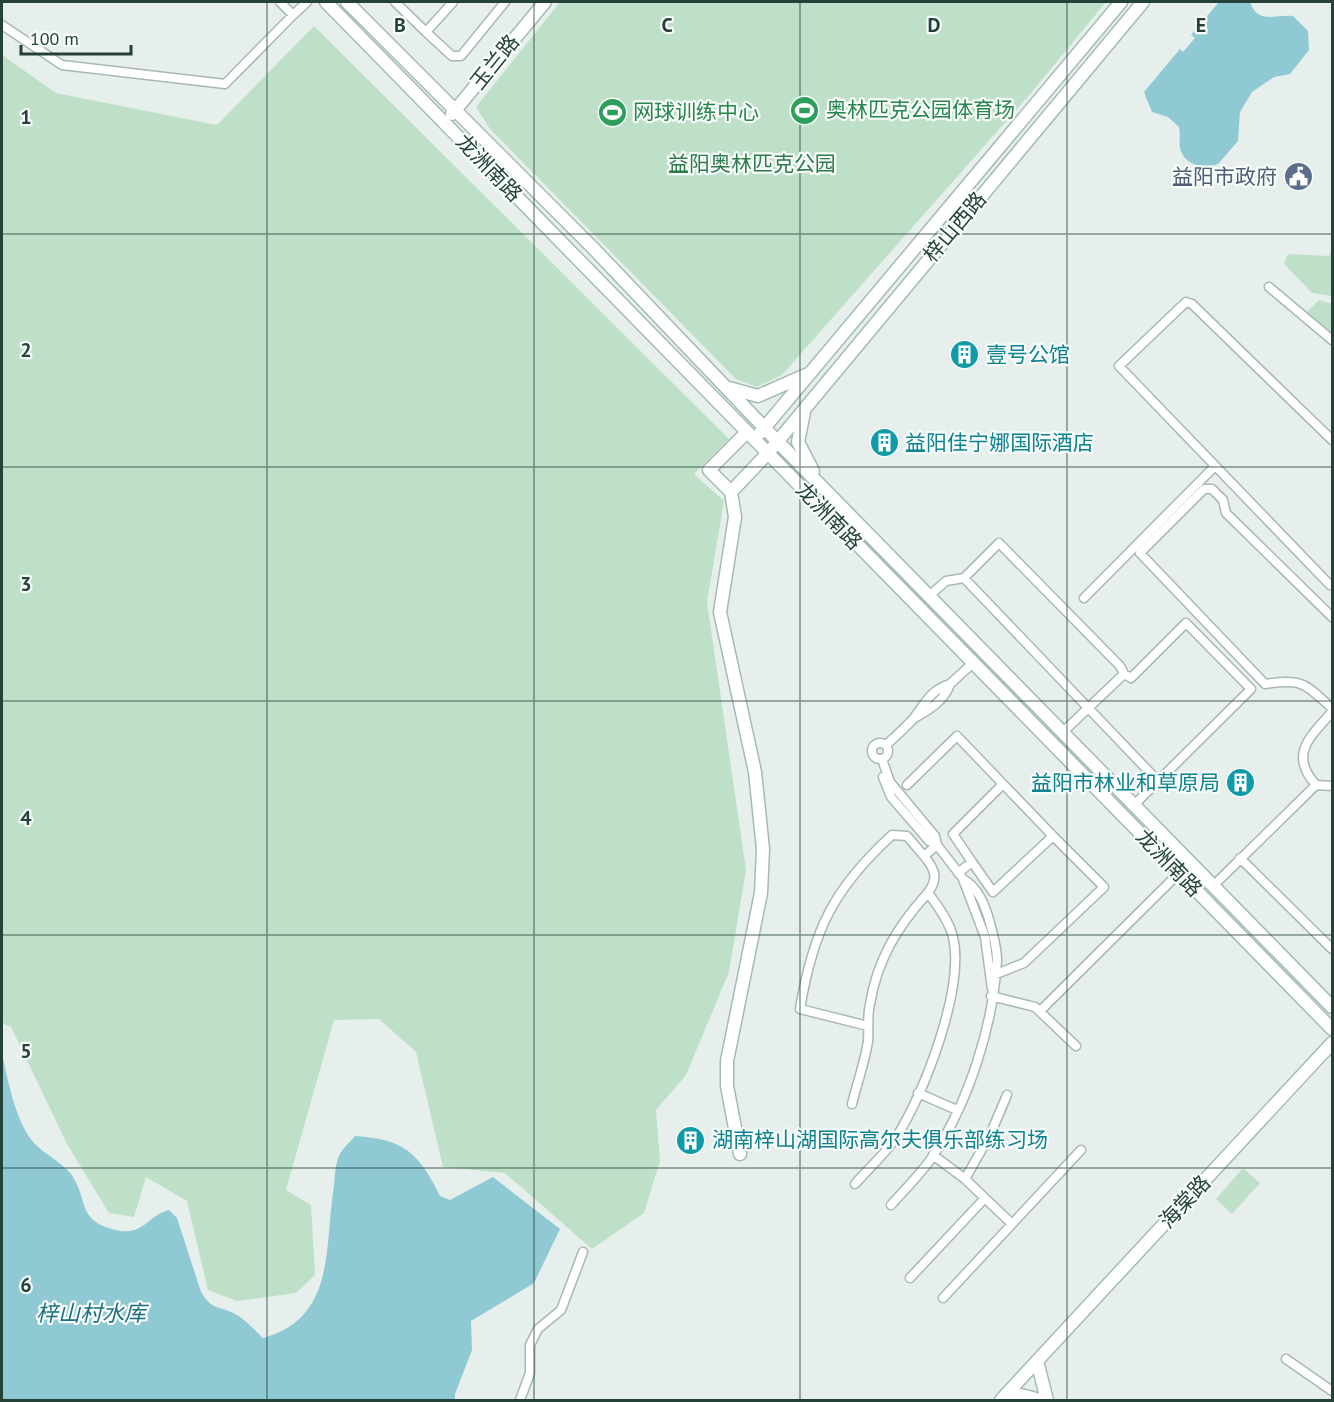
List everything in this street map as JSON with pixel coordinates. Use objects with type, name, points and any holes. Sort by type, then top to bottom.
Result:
[{"type":"main road","name":"龙洲南路","points":[[326,2],[1332,1029]]},
{"type":"main road","name":"龙洲南路","points":[[347,2],[456,109],[777,441],[1332,1007]]},
{"type":"main road","name":"玉兰路","points":[[444,122],[545,2]]},
{"type":"main road","name":"梓山西路","points":[[1122,2],[765,428],[751,435],[709,470],[731,492],[768,453],[1143,2]]},
{"type":"main road","points":[[723,384],[736,392],[758,396],[812,372]]},
{"type":"main road","points":[[805,408],[798,442],[806,461],[825,490]]},
{"type":"main road","points":[[731,492],[735,517],[720,612],[755,771],[763,849],[761,893],[727,1061],[727,1086],[740,1154]]},
{"type":"main road","name":"海棠路","points":[[1001,1400],[1332,1043]]},
{"type":"main road","points":[[1037,1361],[1047,1401]]},
{"type":"main road","points":[[1001,1400],[1021,1395],[1040,1401]]},
{"type":"street","points":[[280,2],[293,15]]},
{"type":"street","points":[[2,25],[62,65],[225,84],[307,2]]},
{"type":"street","points":[[394,2],[452,56],[460,56],[505,2]]},
{"type":"street","points":[[426,32],[453,2]]},
{"type":"street","points":[[1269,287],[1332,340]]},
{"type":"street","points":[[1331,584],[1119,366],[1186,302],[1192,304],[1332,440]]},
{"type":"street","points":[[1084,598],[1214,466]]},
{"type":"street","points":[[1332,617],[1226,513],[1223,500],[1212,489],[1204,489],[1140,553],[1265,684],[1292,680],[1302,683],[1332,710],[1306,742],[1303,755],[1303,767],[1316,784],[1332,786]]},
{"type":"street","points":[[929,596],[946,581],[964,578],[999,543],[1120,666],[1124,674],[1131,678],[1186,623],[1251,689],[1134,805]]},
{"type":"street","points":[[964,578],[1158,782]]},
{"type":"street","points":[[886,745],[913,719],[934,706],[946,694],[950,684],[973,663]]},
{"type":"street","points":[[1063,732],[1124,674]]},
{"type":"street","points":[[907,785],[957,736],[1104,887],[1024,963],[994,975]]},
{"type":"street","points":[[886,745],[878,743],[873,746],[872,752],[879,759],[891,797],[929,842],[937,845],[961,876],[974,886],[986,909],[994,934],[997,960],[981,1047],[957,1110],[933,1155],[891,1205]]},
{"type":"street","points":[[879,759],[888,753],[886,745]]},
{"type":"street","points":[[1003,784],[953,834],[993,892],[1053,836]]},
{"type":"street","points":[[1213,886],[1316,784]]},
{"type":"street","points":[[852,1104],[868,1042],[869,1005],[887,949],[908,914],[928,893],[936,880],[934,869],[907,837],[892,835],[870,855],[839,893],[820,927],[807,967],[800,1010],[868,1026]]},
{"type":"street","points":[[924,856],[937,845]]},
{"type":"street","points":[[1240,858],[1332,950]]},
{"type":"street","points":[[961,876],[972,862]]},
{"type":"street","points":[[1040,1011],[1179,873]]},
{"type":"street","points":[[961,876],[986,937],[992,993]]},
{"type":"street","points":[[855,1184],[895,1139],[918,1093],[935,1050],[952,993],[953,937],[941,911],[928,893]]},
{"type":"street","points":[[992,993],[1035,1007],[1076,1046]]},
{"type":"street","points":[[918,1093],[957,1110]]},
{"type":"street","points":[[965,1179],[990,1135],[1007,1095]]},
{"type":"street","points":[[943,1299],[1081,1150]]},
{"type":"street","points":[[933,1155],[965,1179],[1012,1224]]},
{"type":"street","points":[[910,1278],[985,1198]]},
{"type":"street","points":[[520,1401],[530,1373],[530,1345],[538,1329],[561,1310],[583,1252]]},
{"type":"street","points":[[1286,1359],[1332,1390]]},
{"type":"green space","name":"益阳奥林匹克公园","points":[[560,2],[1106,2],[1031,93],[782,375],[757,387],[736,379],[490,129],[476,107]]},
{"type":"green space","points":[[314,26],[729,439],[694,474],[724,501],[707,602],[746,870],[729,972],[686,1075],[656,1110],[660,1161],[644,1213],[592,1249],[505,1173],[443,1167],[416,1052],[379,1019],[334,1020],[286,1190],[311,1205],[315,1275],[296,1293],[237,1301],[208,1290],[187,1201],[146,1177],[134,1217],[109,1213],[67,1144],[11,1027],[2,1023],[2,55],[56,93],[217,125]]},
{"type":"green space","points":[[1332,251],[1332,296],[1312,293],[1284,264],[1288,254],[1329,256]]},
{"type":"green space","points":[[1319,300],[1332,304],[1332,335],[1306,313]]},
{"type":"green space","points":[[1243,1168],[1260,1183],[1232,1214],[1216,1199]]},
{"type":"water","points":[[1219,2],[1250,2],[1253,9],[1262,16],[1293,16],[1308,31],[1309,50],[1290,74],[1274,77],[1252,92],[1240,112],[1238,141],[1218,164],[1202,166],[1191,163],[1183,156],[1180,148],[1179,127],[1168,117],[1152,112],[1144,92],[1180,49],[1183,52],[1195,38],[1191,35]]},
{"type":"water","name":"梓山村水库","points":[[2,1054],[14,1102],[28,1135],[35,1144],[70,1173],[80,1191],[89,1216],[106,1227],[129,1231],[141,1227],[162,1212],[169,1210],[177,1218],[205,1298],[209,1303],[240,1317],[263,1338],[287,1328],[304,1314],[315,1297],[323,1277],[327,1255],[337,1161],[341,1152],[355,1136],[386,1141],[408,1151],[425,1169],[440,1196],[450,1200],[493,1177],[560,1229],[534,1283],[471,1321],[472,1350],[455,1394],[455,1400],[2,1400]]},
{"type":"place","name":"奥林匹克公园体育场","points":[[805,110]]},
{"type":"place","name":"网球训练中心","points":[[612,112]]},
{"type":"place","name":"益阳市政府","points":[[1298,177]]},
{"type":"place","name":"壹号公馆","points":[[965,355]]},
{"type":"place","name":"益阳佳宁娜国际酒店","points":[[884,443]]},
{"type":"place","name":"益阳市林业和草原局","points":[[1241,783]]},
{"type":"place","name":"湖南梓山湖国际高尔夫俱乐部练习场","points":[[691,1140]]}]
